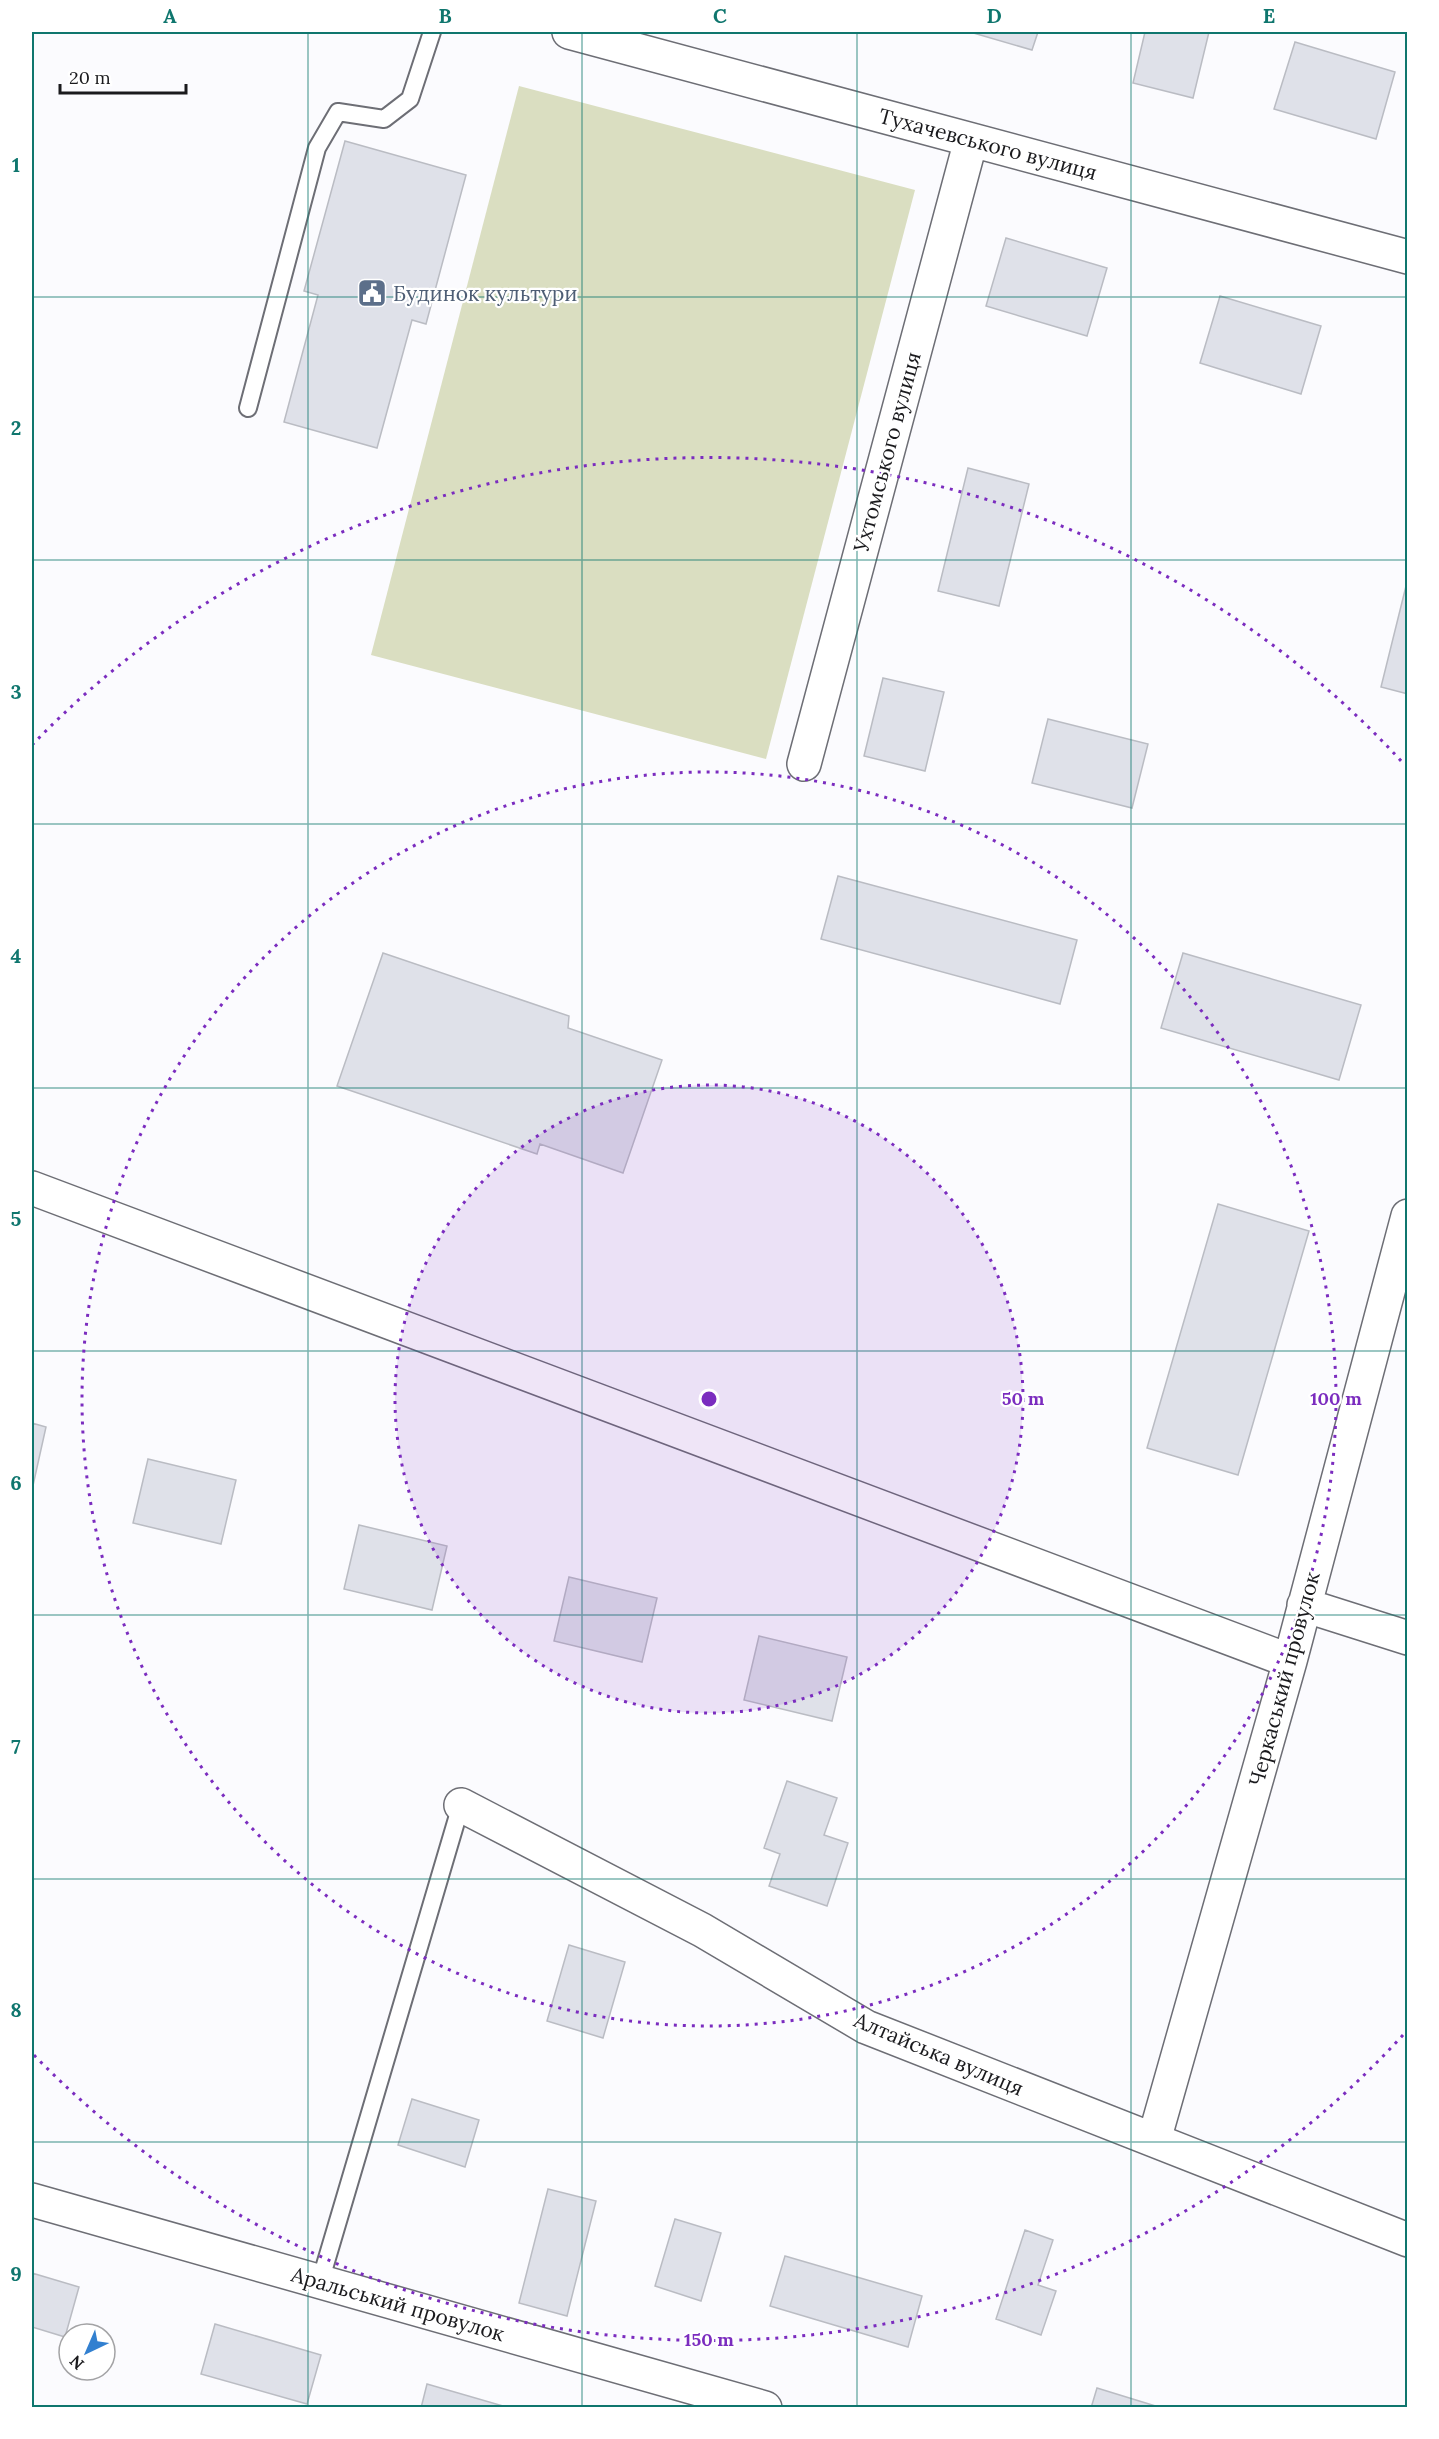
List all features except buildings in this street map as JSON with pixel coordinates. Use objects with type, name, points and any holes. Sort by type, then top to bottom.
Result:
[{"type":"street","name":"Тухачевського вулиця","points":[[569,32],[1407,257]]},
{"type":"street","name":"Ухтомського вулиця","points":[[804,764],[971,140]]},
{"type":"street","points":[[32,1188],[1290,1661]]},
{"type":"street","name":"Черкаський провулок","points":[[1154,2140],[1290,1661],[1407,1216]]},
{"type":"street","points":[[1304,1605],[1407,1638]]},
{"type":"street","name":"Алтайська вулиця","points":[[461,1805],[702,1930],[866,2027],[1407,2240]]},
{"type":"street","name":"Аральський провулок","points":[[32,2200],[765,2408]]},
{"type":"lane","points":[[248,408],[317,148],[338,112],[384,119],[410,99],[432,32]]},
{"type":"lane","points":[[320,2282],[461,1805]]},
{"type":"green space","points":[[519,86],[915,190],[766,759],[371,655]]},
{"type":"place","name":"Будинок культури","points":[[372,293]]}]
